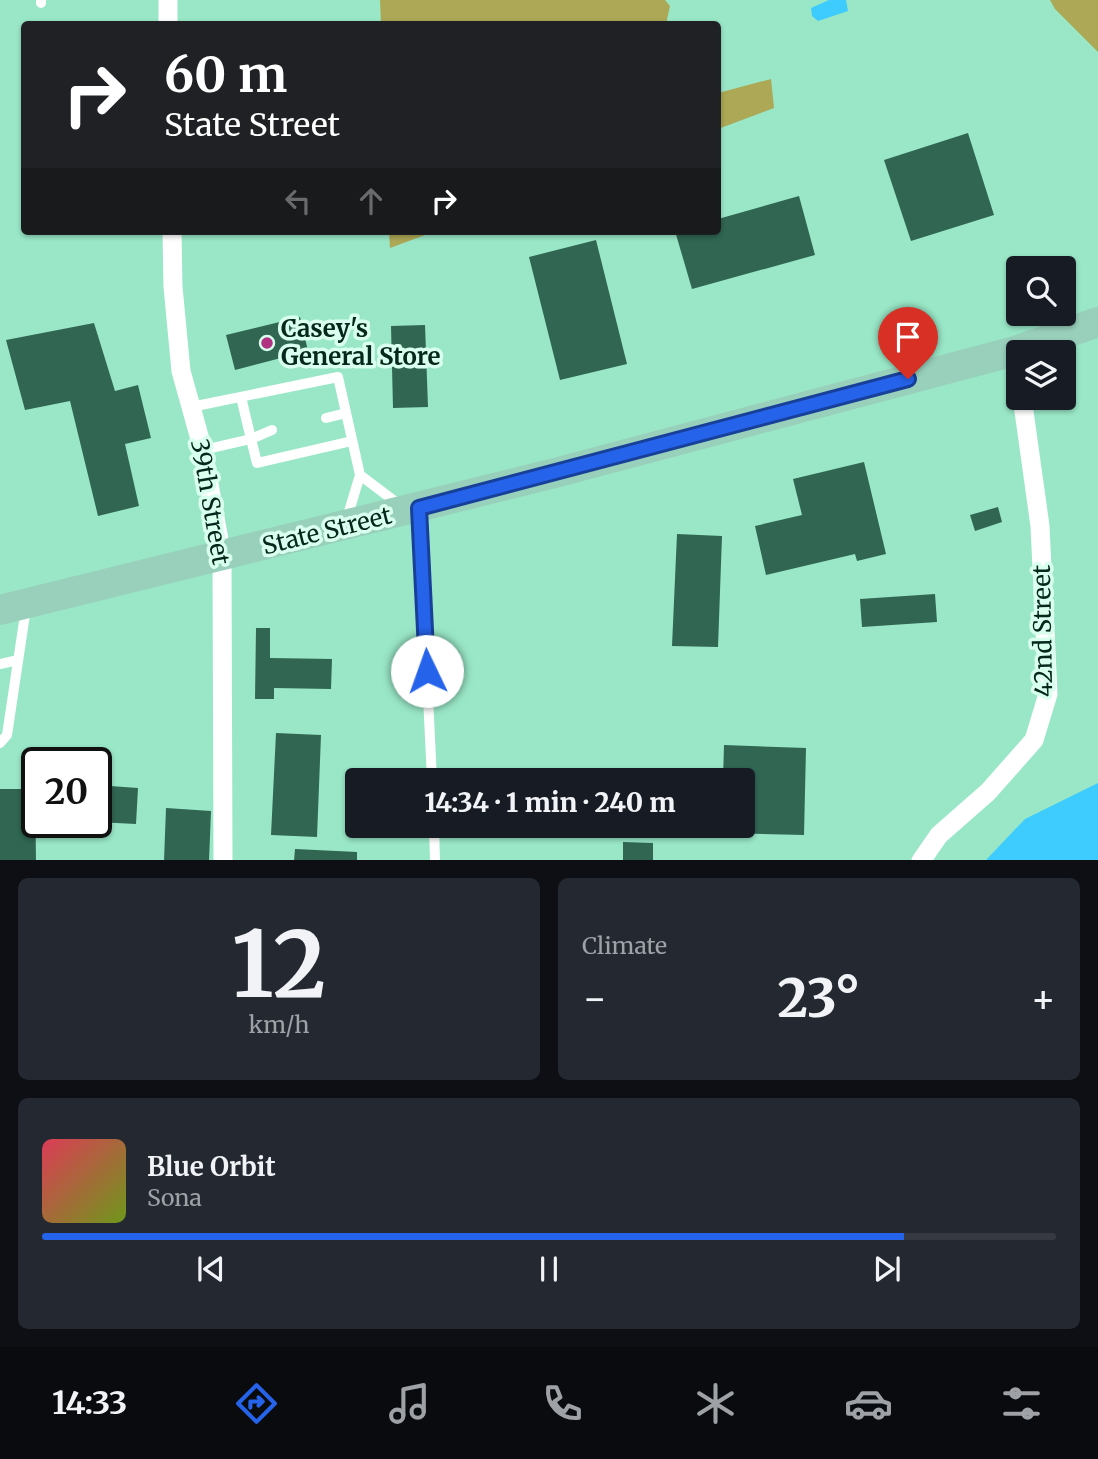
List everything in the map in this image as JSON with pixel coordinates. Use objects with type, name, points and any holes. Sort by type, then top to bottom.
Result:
[{"type":"main road","name":"State Street","points":[[1064,340],[1098,323]]},
{"type":"main road","name":"State Street","points":[[13,607],[1006,366]]},
{"type":"street","points":[[168,0],[168,21]]},
{"type":"street","name":"39th Street","points":[[172,235],[173,287],[181,371],[203,450],[222,557],[223,860]]},
{"type":"street","name":"42nd Street","points":[[921,860],[939,835],[988,792],[1034,740],[1048,694],[1040,526],[1023,410]]},
{"type":"lane","points":[[191,407],[338,377],[360,475],[345,526]]},
{"type":"lane","points":[[241,397],[257,463],[352,441]]},
{"type":"lane","points":[[326,418],[346,413]]},
{"type":"lane","points":[[203,450],[251,439],[272,430]]},
{"type":"lane","points":[[360,475],[413,509],[431,768]]},
{"type":"lane","points":[[0,743],[8,735],[18,660],[13,607]]},
{"type":"lane","points":[[0,664],[18,660]]},
{"type":"lane","points":[[434,838],[435,860]]},
{"type":"shaded area","points":[[380,0],[665,0],[670,6],[667,21],[381,21]]},
{"type":"shaded area","points":[[1050,0],[1098,0],[1098,52],[1055,9]]},
{"type":"shaded area","points":[[771,79],[774,108],[721,128],[721,92]]},
{"type":"shaded area","points":[[389,235],[425,235],[390,248]]},
{"type":"water","points":[[829,0],[846,0],[848,11],[818,21],[812,16],[811,8]]},
{"type":"water","points":[[1098,783],[1098,860],[986,860],[1025,819]]},
{"type":"building","points":[[968,133],[994,215],[911,241],[884,160]]},
{"type":"building","points":[[799,196],[815,255],[692,289],[676,235],[721,235],[721,218]]},
{"type":"building","points":[[596,240],[627,364],[560,380],[529,257]]},
{"type":"building","name":"Casey's General Store","points":[[300,317],[308,351],[235,370],[226,335]]},
{"type":"building","points":[[94,323],[115,391],[138,385],[151,438],[125,444],[139,506],[98,516],[70,401],[25,410],[6,340]]},
{"type":"building","points":[[425,325],[428,407],[393,408],[391,326]]},
{"type":"building","points":[[864,462],[886,554],[857,561],[855,554],[766,575],[755,526],[802,515],[793,479]]},
{"type":"building","points":[[998,507],[1002,522],[975,531],[970,515]]},
{"type":"building","points":[[677,534],[722,536],[718,647],[672,646]]},
{"type":"building","points":[[935,594],[937,622],[862,627],[860,599]]},
{"type":"building","points":[[256,628],[270,628],[270,658],[332,659],[331,689],[274,688],[274,699],[255,699]]},
{"type":"building","points":[[276,733],[321,735],[317,837],[271,835]]},
{"type":"building","points":[[724,745],[806,748],[804,835],[755,834],[755,768],[723,768]]},
{"type":"building","points":[[112,786],[138,788],[136,824],[112,823]]},
{"type":"building","points":[[0,789],[21,789],[21,838],[36,838],[36,860],[0,860]]},
{"type":"building","points":[[166,808],[211,811],[209,860],[164,860]]},
{"type":"building","points":[[623,842],[653,843],[653,860],[623,860]]},
{"type":"building","points":[[295,849],[357,852],[357,860],[294,860]]},
{"type":"place","name":"Casey's General Store","points":[[267,343]]},
{"type":"route","points":[[427,671],[419,508],[908,379]]}]
